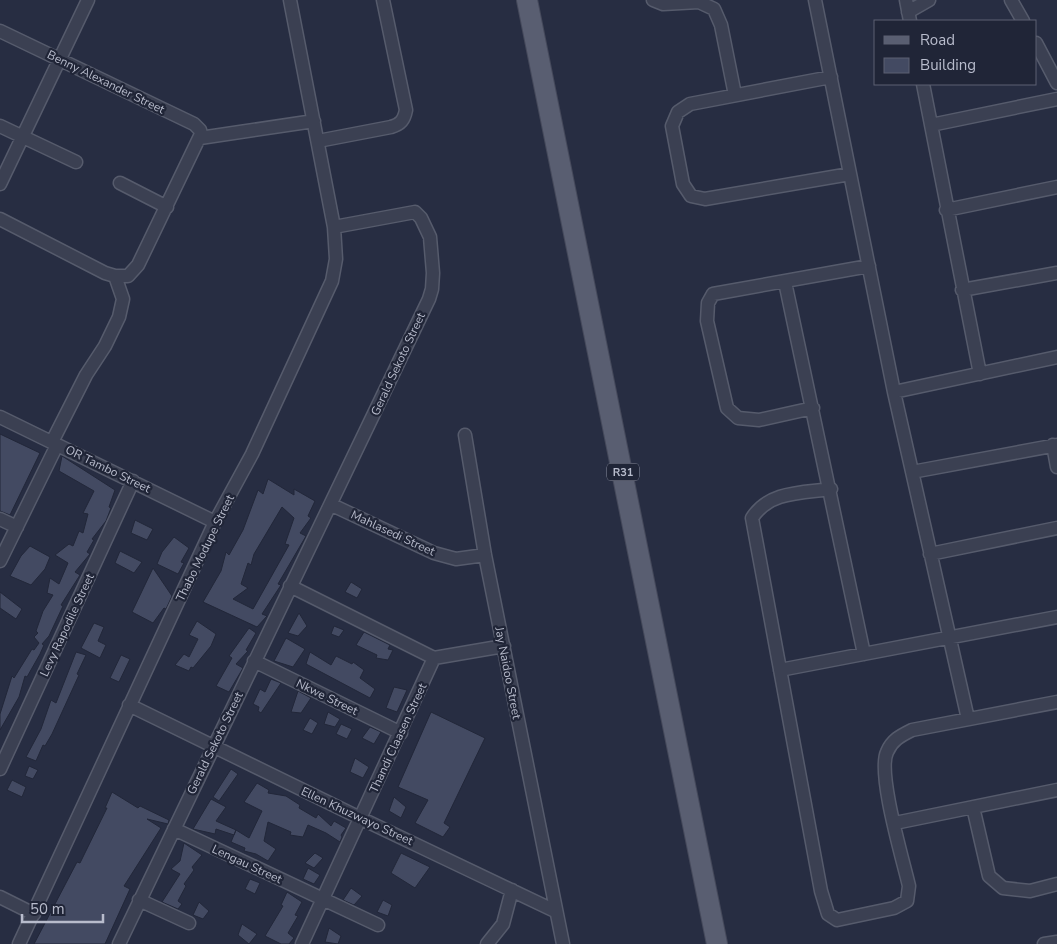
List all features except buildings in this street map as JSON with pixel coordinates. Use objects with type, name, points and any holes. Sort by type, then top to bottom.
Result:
[{"type":"main road","name":"R31","points":[[527,0],[717,944]]},
{"type":"street","points":[[0,184],[88,0]]},
{"type":"street","name":"Thabo Modupe Street","points":[[19,944],[215,522],[252,454],[327,293],[336,259],[334,227],[290,0]]},
{"type":"street","points":[[318,141],[391,127],[398,125],[405,117],[406,110],[383,0]]},
{"type":"street","points":[[654,0],[663,4],[699,2],[714,9],[721,26],[735,95]]},
{"type":"street","points":[[815,0],[894,392],[968,720]]},
{"type":"street","points":[[908,11],[929,0]]},
{"type":"street","points":[[1011,0],[1022,20]]},
{"type":"street","name":"Benny Alexander Street","points":[[0,31],[194,124],[200,130],[200,139]]},
{"type":"street","points":[[1037,45],[1057,83]]},
{"type":"street","points":[[831,77],[690,104],[678,112],[672,126],[683,184],[691,196],[705,199],[850,174]]},
{"type":"street","points":[[923,85],[946,210],[980,374]]},
{"type":"street","points":[[931,125],[1057,99]]},
{"type":"street","points":[[0,220],[115,276],[128,276],[134,272],[200,139],[314,121]]},
{"type":"street","points":[[0,126],[76,162]]},
{"type":"street","points":[[120,183],[167,207]]},
{"type":"street","points":[[946,210],[1057,187]]},
{"type":"street","name":"Gerald Sekoto Street","points":[[119,944],[290,586],[332,505],[432,289],[433,273],[430,237],[421,218],[415,212],[334,227]]},
{"type":"street","points":[[813,408],[759,420],[738,418],[727,408],[707,321],[708,303],[713,294],[869,266]]},
{"type":"street","points":[[962,290],[1057,273]]},
{"type":"street","points":[[0,561],[86,375],[105,346],[120,317],[123,299],[115,276]]},
{"type":"street","points":[[786,282],[831,489],[864,654]]},
{"type":"street","points":[[894,392],[1057,357]]},
{"type":"street","name":"OR Tambo Street","points":[[0,417],[215,522]]},
{"type":"street","name":"Jay Naidoo Street","points":[[465,435],[485,555],[555,911]]},
{"type":"street","points":[[912,472],[1055,445],[1057,467]]},
{"type":"street","name":"Levy Rapodile Street","points":[[0,769],[133,481]]},
{"type":"street","points":[[831,489],[777,497],[760,506],[752,518],[821,891],[828,914],[837,920],[894,908],[907,901],[909,886],[885,780],[886,754],[895,738],[912,730],[1057,702]]},
{"type":"street","name":"Mahlasedi Street","points":[[332,505],[434,553],[456,559],[485,555]]},
{"type":"street","points":[[0,519],[17,527]]},
{"type":"street","points":[[930,554],[1057,528]]},
{"type":"street","points":[[290,586],[434,658],[504,646]]},
{"type":"street","points":[[780,670],[1057,617]]},
{"type":"street","name":"Thandi Claasen Street","points":[[302,944],[321,899],[401,733],[434,658]]},
{"type":"street","name":"Nkwe Street","points":[[254,662],[401,733]]},
{"type":"street","name":"Ellen Khuzwayo Street","points":[[129,705],[555,911]]},
{"type":"street","points":[[895,823],[1057,790]]},
{"type":"street","points":[[973,807],[989,876],[1003,888],[1030,891],[1057,884]]},
{"type":"street","name":"Lengau Street","points":[[174,829],[321,899]]},
{"type":"street","points":[[487,944],[504,924],[512,890]]},
{"type":"street","points":[[0,897],[34,914]]},
{"type":"street","points":[[321,899],[378,925]]},
{"type":"street","points":[[139,900],[189,923]]},
{"type":"street","points":[[555,911],[563,944]]},
{"type":"street","points":[[1044,944],[1057,942]]}]
